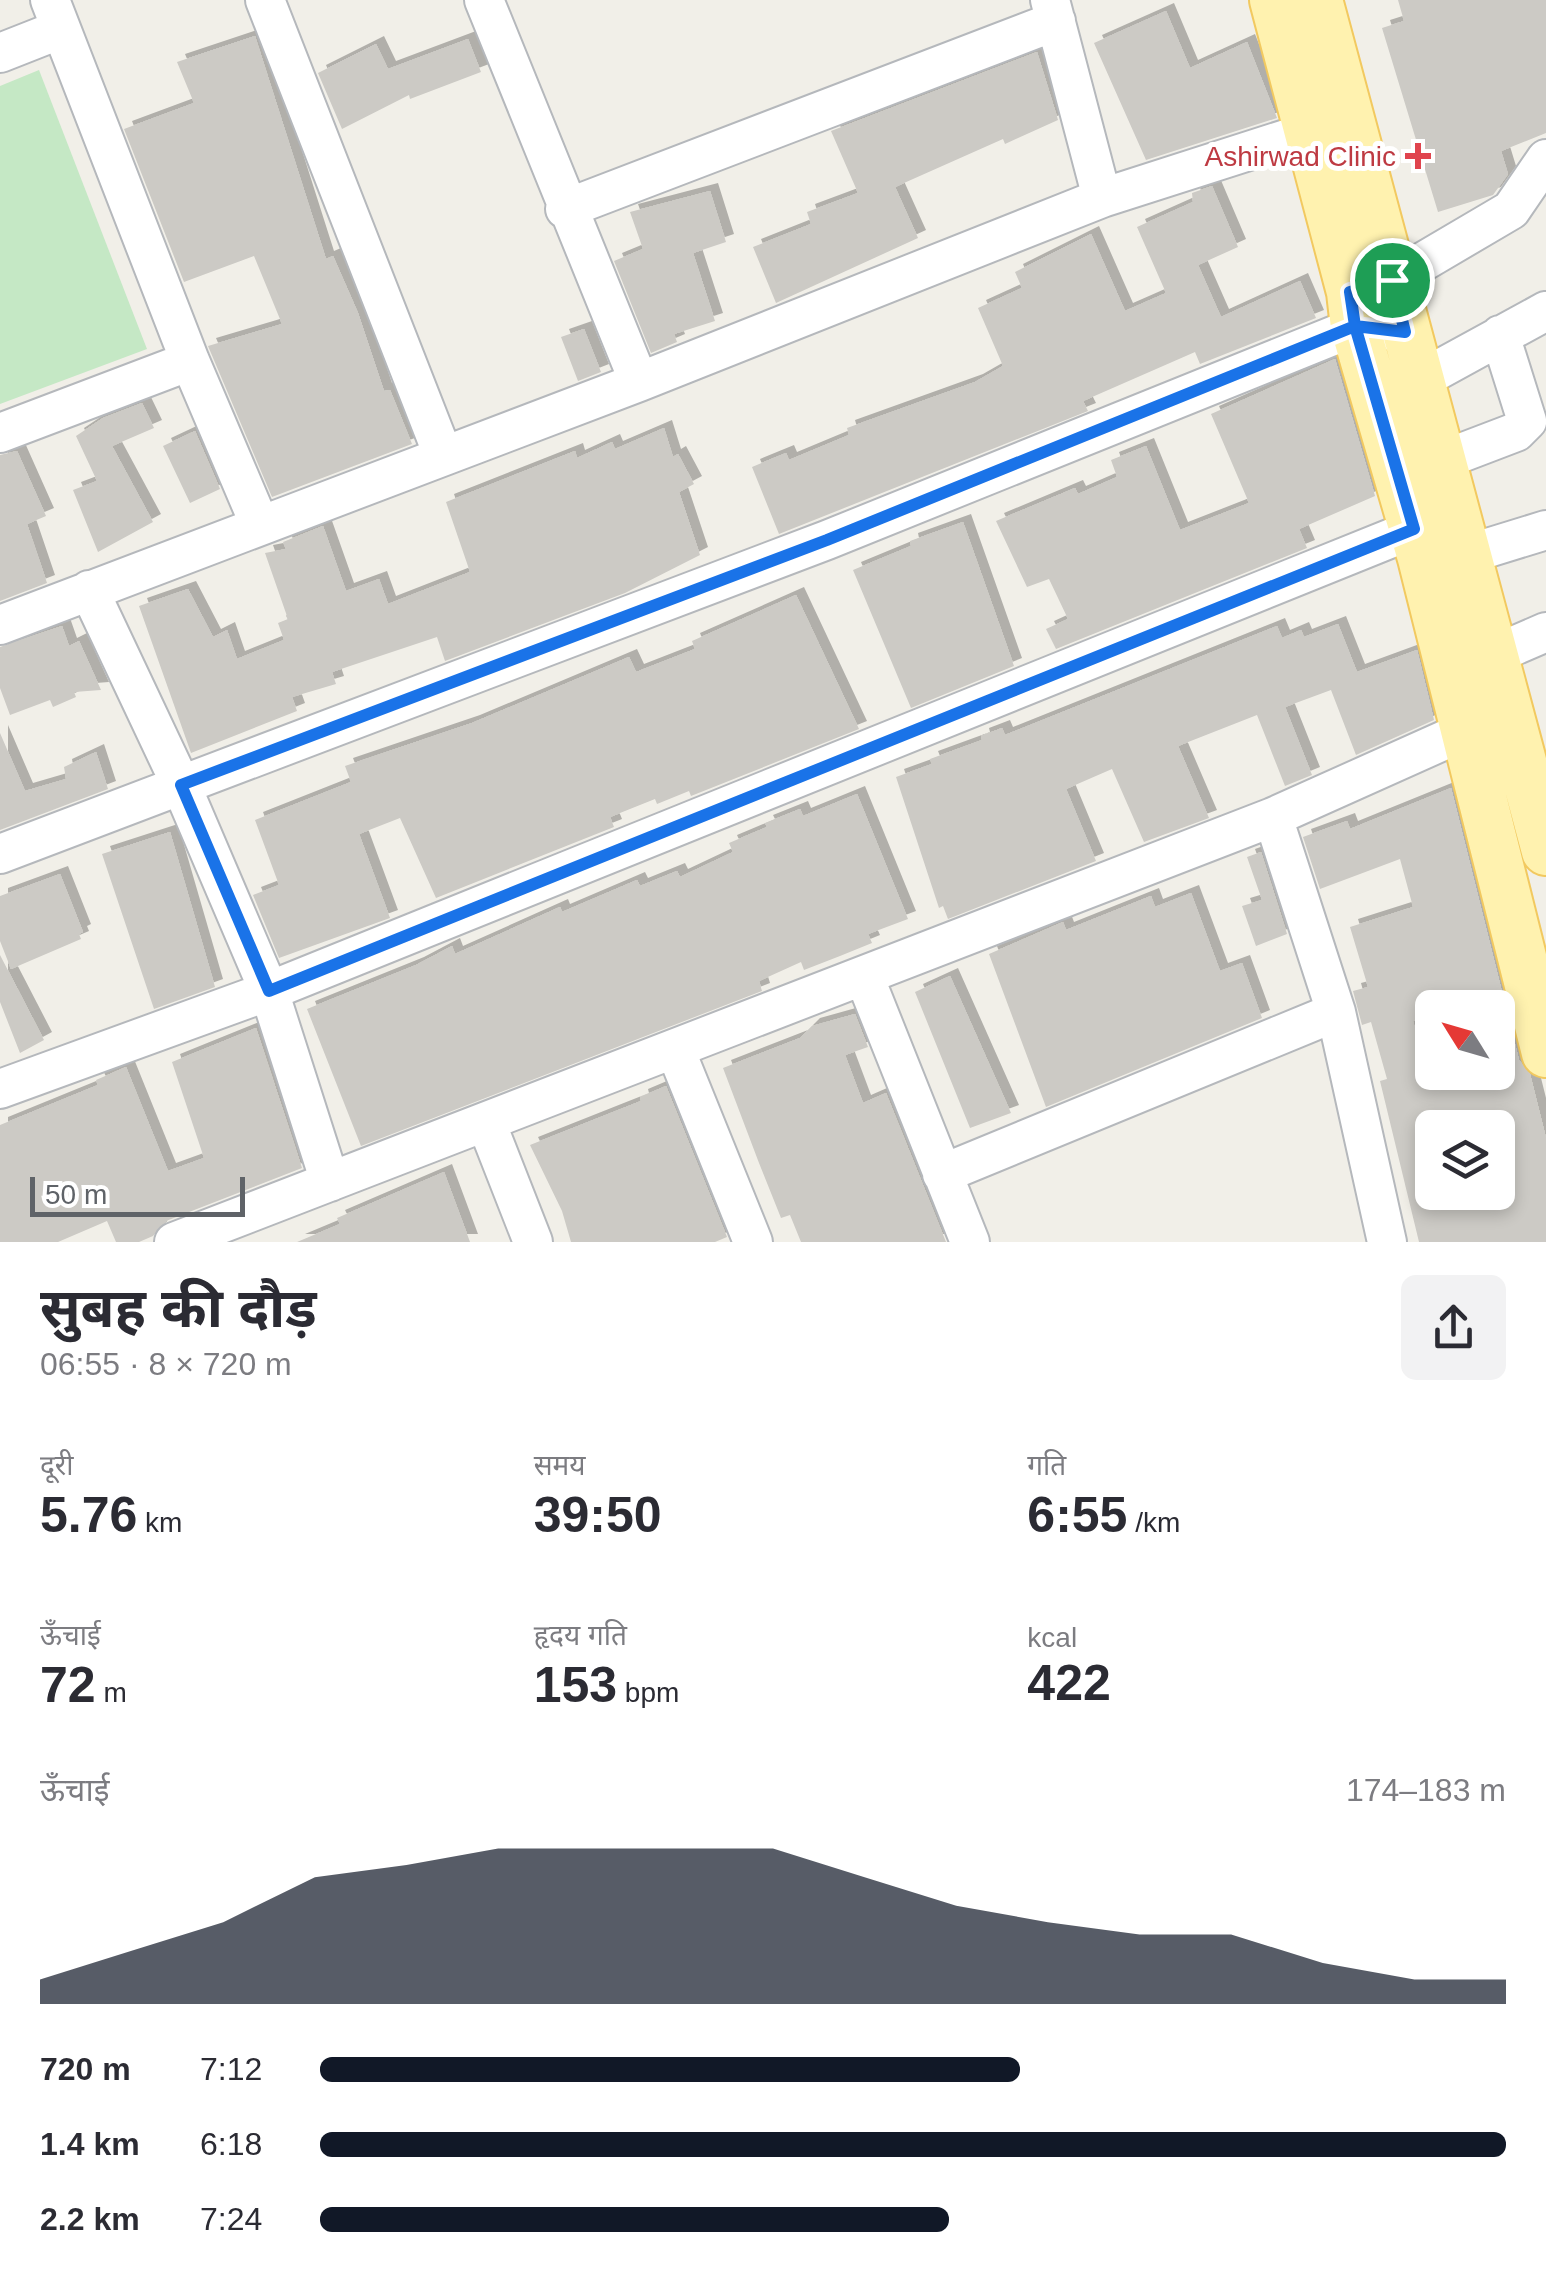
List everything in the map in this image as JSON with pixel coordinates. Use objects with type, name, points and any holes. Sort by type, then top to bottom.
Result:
[{"type":"main road","points":[[1274,0],[1308,132],[1366,299],[1405,332],[1492,655],[1544,830]]},
{"type":"main road","points":[[1318,0],[1366,299],[1414,529],[1546,1053]]},
{"type":"street","points":[[265,0],[442,455]]},
{"type":"street","points":[[484,0],[565,209],[639,382]]},
{"type":"street","points":[[565,209],[1053,10],[1102,198]]},
{"type":"street","points":[[0,53],[56,14],[190,361],[259,524]]},
{"type":"street","points":[[0,625],[639,382],[1102,198],[1308,132]]},
{"type":"street","points":[[0,854],[827,540],[1366,299],[1511,210],[1546,159]]},
{"type":"street","points":[[1418,381],[1546,311]]},
{"type":"street","points":[[1440,461],[1516,432],[1527,421],[1500,335]]},
{"type":"street","points":[[0,433],[190,361]]},
{"type":"street","points":[[0,1089],[269,991],[1414,529]]},
{"type":"street","points":[[1466,556],[1546,530]]},
{"type":"street","points":[[88,590],[181,785],[269,991],[330,1182]]},
{"type":"street","points":[[1492,655],[1546,632]]},
{"type":"street","points":[[178,1241],[1274,817],[1466,730]]},
{"type":"street","points":[[1274,817],[1336,1012],[1387,1242]]},
{"type":"street","points":[[864,976],[970,1242]]},
{"type":"street","points":[[942,1174],[1336,1012]]},
{"type":"street","points":[[675,1049],[753,1242]]},
{"type":"street","points":[[486,1122],[533,1242]]},
{"type":"green space","points":[[39,70],[147,349],[0,404],[0,86]]},
{"type":"building","points":[[1398,0],[1546,0],[1546,133],[1501,151],[1508,174],[1493,195],[1438,212],[1382,28],[1404,21]]},
{"type":"building","points":[[1166,11],[1190,68],[1247,42],[1277,118],[1146,160],[1094,43]]},
{"type":"building","points":[[255,36],[326,259],[333,256],[358,313],[384,391],[390,390],[412,444],[272,497],[208,346],[282,324],[254,256],[184,282],[124,129],[194,103],[177,62]]},
{"type":"building","points":[[468,39],[481,72],[410,99],[409,95],[342,129],[318,73],[376,44],[388,69]]},
{"type":"building","points":[[1037,52],[1058,120],[1005,144],[1003,139],[895,187],[918,238],[776,303],[753,247],[811,224],[807,212],[858,193],[831,131]]},
{"type":"building","points":[[1212,186],[1238,247],[1198,265],[1221,317],[1300,281],[1316,318],[1200,364],[1195,352],[1083,401],[1088,411],[779,534],[752,467],[786,453],[789,460],[849,435],[847,428],[975,382],[1003,366],[978,308],[1022,288],[1015,272],[1091,234],[1125,311],[1166,293],[1137,227],[1193,202],[1192,193]]},
{"type":"building","points":[[710,191],[726,242],[693,253],[715,321],[674,334],[677,342],[651,353],[614,261],[643,249],[630,212]]},
{"type":"building","points":[[584,329],[601,372],[578,381],[561,337]]},
{"type":"building","points":[[1335,359],[1375,496],[1299,529],[1307,548],[1056,649],[1046,629],[1068,619],[1049,579],[1027,587],[996,521],[1075,488],[1078,494],[1117,477],[1111,460],[1146,446],[1180,530],[1249,503],[1211,414]]},
{"type":"building","points":[[142,403],[154,428],[112,446],[153,522],[98,552],[73,490],[97,481],[76,436],[103,418]]},
{"type":"building","points":[[664,428],[673,457],[678,454],[694,484],[679,492],[700,555],[625,593],[445,661],[437,637],[332,672],[336,684],[292,697],[297,711],[191,753],[139,606],[188,589],[213,637],[227,630],[237,659],[284,640],[278,623],[288,619],[265,553],[286,549],[283,542],[323,526],[346,591],[379,579],[388,604],[470,572],[446,502],[575,451],[577,458],[612,442],[615,449]]},
{"type":"building","points":[[195,431],[220,489],[190,503],[163,446]]},
{"type":"building","points":[[17,451],[46,516],[27,524],[47,583],[0,601],[0,455]]},
{"type":"building","points":[[963,522],[1014,666],[911,708],[853,570],[911,546],[910,541]]},
{"type":"building","points":[[796,595],[859,729],[691,796],[689,791],[657,804],[655,799],[610,817],[614,827],[436,898],[400,818],[359,834],[390,918],[279,958],[253,895],[279,885],[255,820],[351,782],[345,766],[472,723],[629,657],[636,672],[695,649],[692,641]]},
{"type":"building","points":[[1338,624],[1357,672],[1417,650],[1434,720],[1356,755],[1331,690],[1285,707],[1312,775],[1285,786],[1257,715],[1178,746],[1209,818],[1144,842],[1112,769],[1066,789],[1096,861],[948,919],[943,906],[939,908],[896,777],[932,764],[930,759],[982,740],[981,736],[1002,728],[1005,735],[1277,626],[1282,638],[1301,630],[1304,637]]},
{"type":"building","points":[[62,626],[69,646],[79,641],[101,690],[74,692],[76,697],[53,707],[50,700],[10,715],[0,688],[0,647]]},
{"type":"building","points":[[0,733],[25,791],[66,779],[64,767],[96,752],[108,789],[0,830]]},
{"type":"building","points":[[1451,788],[1502,990],[1415,990],[1415,1090],[1515,1090],[1515,1044],[1519,1060],[1530,1074],[1546,1138],[1546,1242],[1419,1242],[1380,1081],[1387,1079],[1371,1022],[1362,1025],[1353,991],[1368,987],[1350,927],[1413,907],[1400,859],[1320,889],[1303,837],[1347,821],[1350,829]]},
{"type":"building","points":[[857,794],[908,919],[868,934],[872,943],[804,970],[801,962],[759,981],[762,991],[361,1146],[307,1009],[416,965],[452,946],[455,954],[560,907],[562,912],[637,880],[640,886],[677,871],[680,877],[733,852],[729,843],[767,827],[765,823],[800,809],[803,816]]},
{"type":"building","points":[[170,832],[215,987],[154,1009],[102,854]]},
{"type":"building","points":[[1261,852],[1287,934],[1256,946],[1242,906],[1262,900],[1247,857]]},
{"type":"building","points":[[60,874],[83,932],[79,934],[81,939],[11,969],[0,941],[0,896]]},
{"type":"building","points":[[1191,893],[1220,971],[1242,963],[1262,1018],[1046,1107],[989,954],[1063,922],[1066,930],[1151,896],[1155,907]]},
{"type":"building","points":[[0,955],[44,1040],[20,1053],[0,1002]]},
{"type":"building","points":[[950,976],[1011,1113],[970,1128],[915,992]]},
{"type":"building","points":[[855,1014],[868,1047],[845,1055],[863,1103],[886,1093],[946,1242],[801,1242],[790,1215],[781,1218],[759,1163],[723,1068],[800,1038],[812,1026]]},
{"type":"building","points":[[256,1028],[302,1168],[166,1221],[153,1236],[139,1242],[116,1242],[107,1221],[58,1242],[0,1242],[0,1125],[98,1085],[96,1080],[126,1067],[168,1171],[204,1158],[172,1062]]},
{"type":"building","points":[[666,1086],[727,1237],[715,1242],[571,1242],[562,1211],[530,1145],[641,1101],[640,1097]]},
{"type":"building","points":[[444,1172],[470,1242],[297,1242],[340,1224],[337,1218]]},
{"type":"place","name":"Ashirwad Clinic","points":[[1418,156]]},
{"type":"route","points":[[1392,280],[1350,292],[1355,326],[1414,529],[269,991],[181,785],[827,540],[1355,326],[1405,332],[1392,280]]}]
